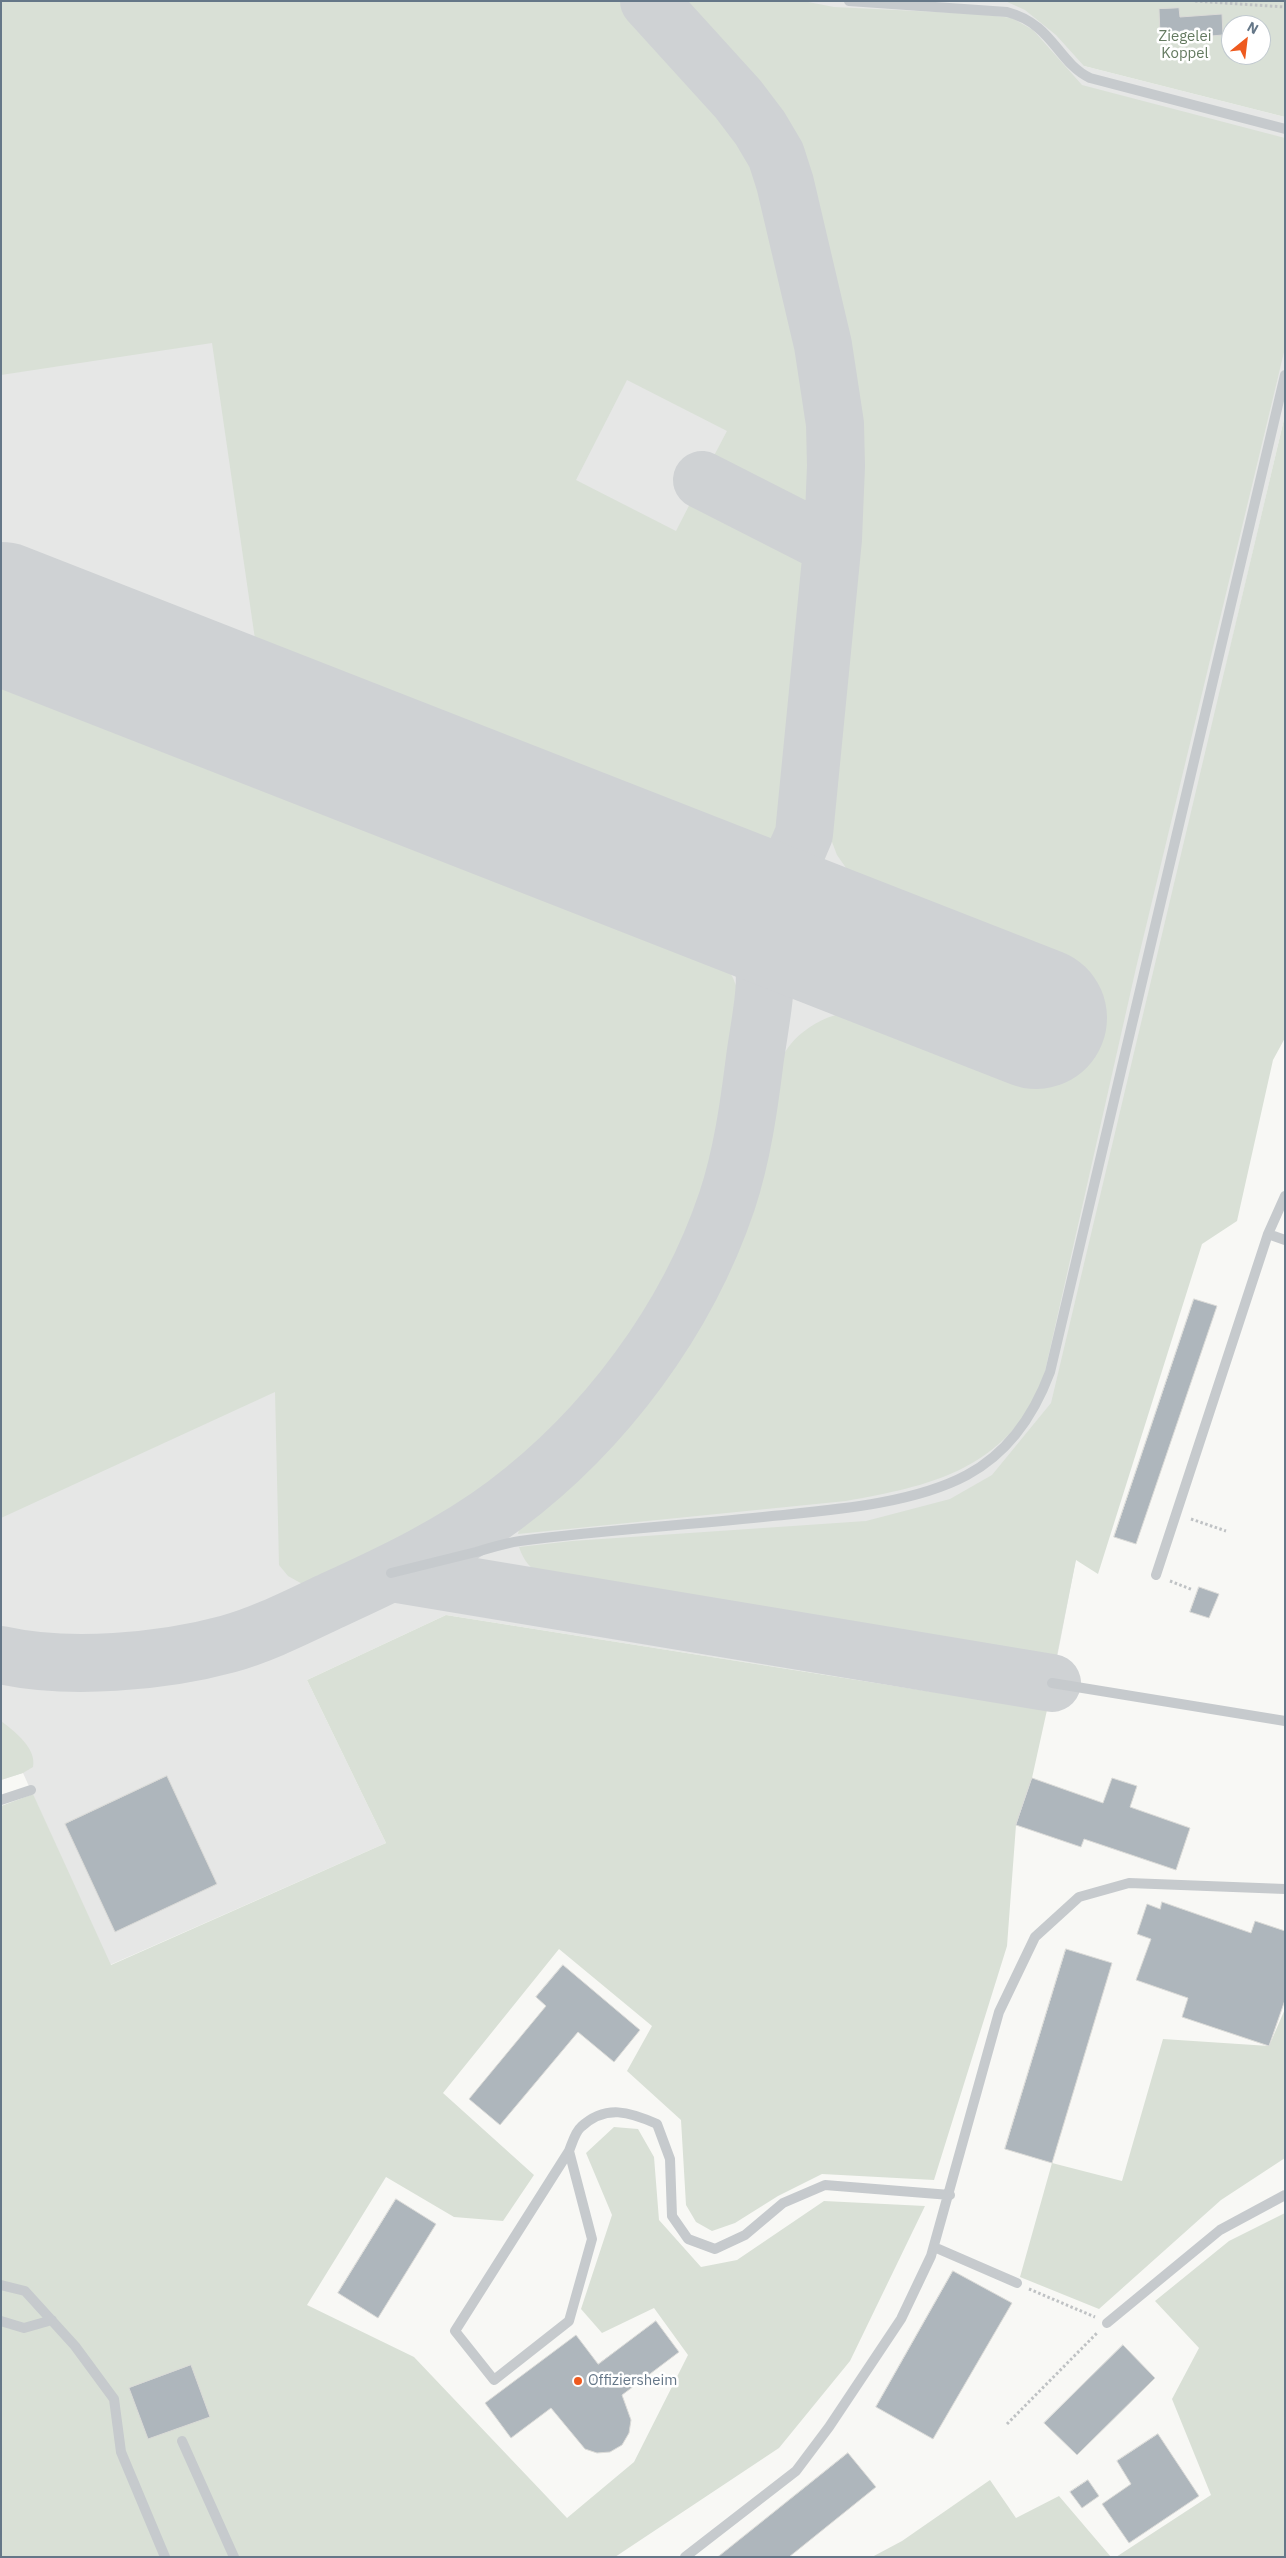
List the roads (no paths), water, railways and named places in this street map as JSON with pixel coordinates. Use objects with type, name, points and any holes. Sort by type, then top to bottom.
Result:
[{"type":"lane","points":[[849,1],[1007,12],[1020,15],[1048,35],[1081,74],[1090,78],[1285,129]]},
{"type":"lane","points":[[391,1573],[518,1541],[836,1510],[911,1495],[941,1487],[967,1475],[989,1461],[1009,1443],[1028,1419],[1042,1396],[1050,1372],[1285,375]]},
{"type":"lane","points":[[1156,1575],[1268,1234],[1285,1196]]},
{"type":"lane","points":[[1268,1234],[1285,1240]]},
{"type":"lane","points":[[1052,1683],[1285,1721]]},
{"type":"lane","points":[[1,1800],[31,1790]]},
{"type":"lane","points":[[685,2557],[796,2471],[829,2427],[901,2319],[934,2247],[999,2012],[1035,1937],[1079,1897],[1128,1882],[1285,1889]]},
{"type":"lane","points":[[569,2151],[592,2239],[569,2321],[494,2380],[455,2331],[569,2151],[580,2127],[604,2113],[630,2112],[657,2124],[670,2159],[672,2216],[688,2239],[714,2249],[746,2235],[782,2203],[824,2185],[950,2194]]},
{"type":"lane","points":[[1107,2323],[1220,2230],[1285,2195]]},
{"type":"lane","points":[[934,2247],[1017,2283]]},
{"type":"lane","points":[[1,2285],[25,2291],[75,2346],[114,2400],[121,2452],[165,2557]]},
{"type":"lane","points":[[1,2321],[24,2328],[52,2320]]},
{"type":"lane","points":[[182,2441],[234,2557]]},
{"type":"place","name":"Offiziersheim","points":[[578,2381]]},
{"type":"park label","name":"Ziegelei Koppel","points":[[1185,46]]}]
